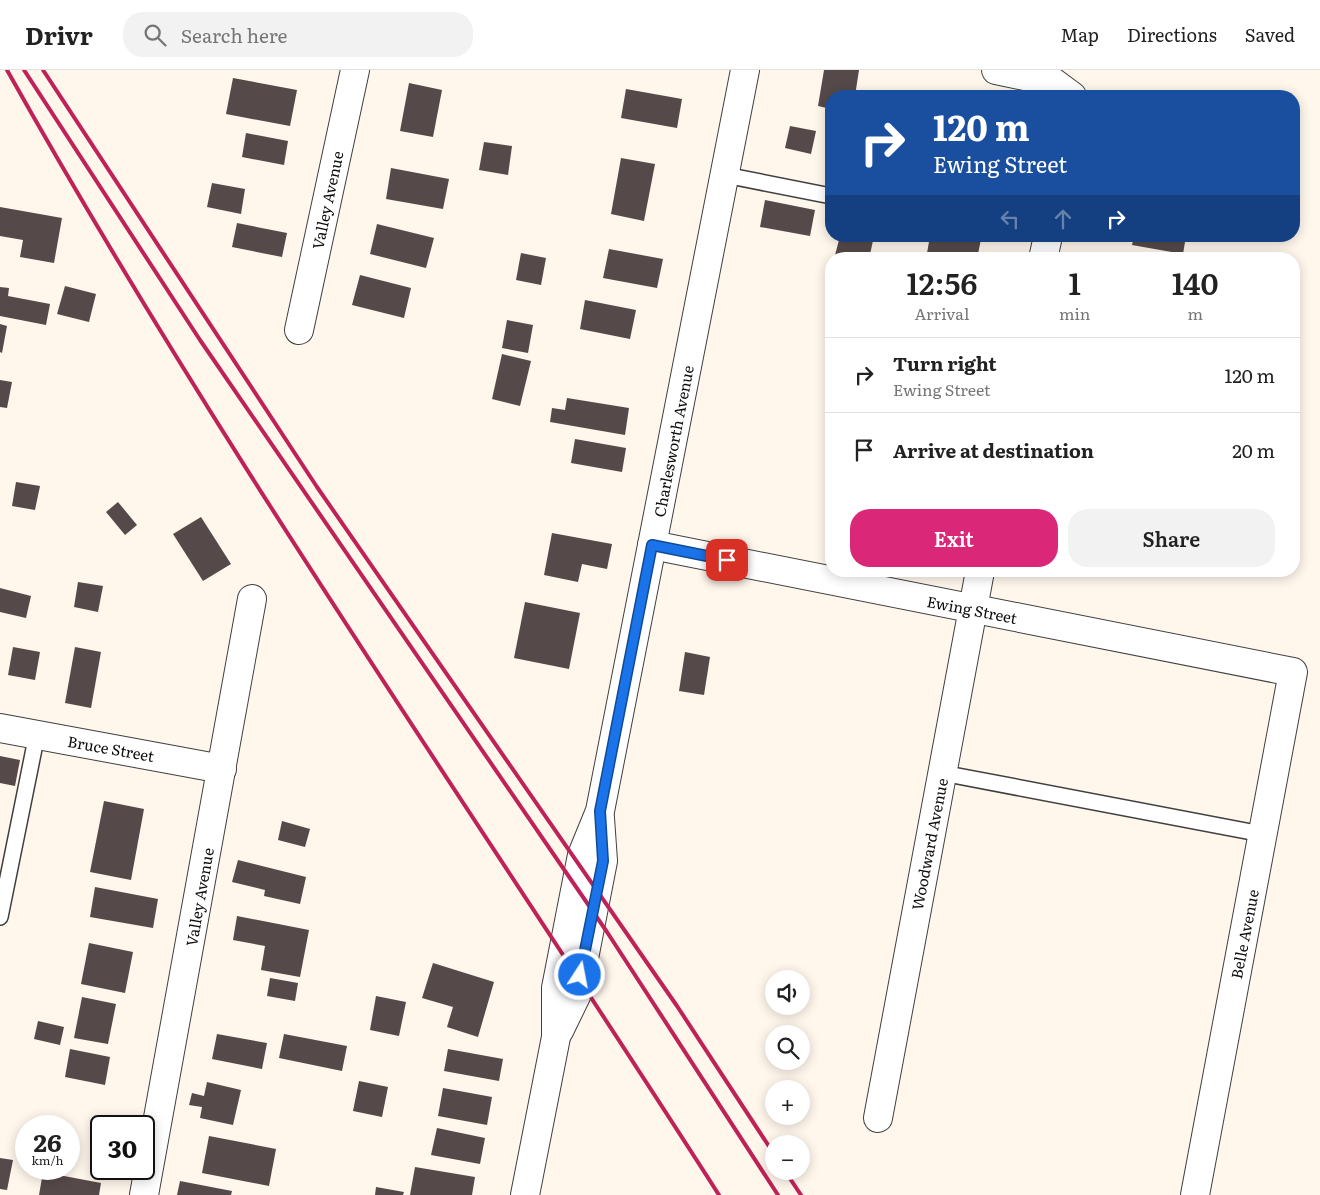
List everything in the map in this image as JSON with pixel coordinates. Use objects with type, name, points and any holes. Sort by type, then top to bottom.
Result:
[{"type":"street","name":"Valley Avenue","points":[[299,330],[355,70]]},
{"type":"street","name":"Charlesworth Avenue","points":[[525,1195],[556,1037],[577,994],[603,861],[600,811],[745,70]]},
{"type":"street","points":[[996,70],[1053,82],[1065,90]]},
{"type":"street","name":"Ewing Street","points":[[652,545],[1293,672]]},
{"type":"street","name":"Woodward Avenue","points":[[878,1118],[979,577]]},
{"type":"street","name":"Valley Avenue","points":[[144,1195],[252,599]]},
{"type":"street","name":"Belle Avenue","points":[[1195,1195],[1293,672]]},
{"type":"street","name":"Bruce Street","points":[[0,728],[222,769]]},
{"type":"lane","points":[[725,175],[825,195]]},
{"type":"lane","points":[[0,916],[37,734]]},
{"type":"lane","points":[[942,773],[1262,834]]},
{"type":"building","points":[[824,70],[859,70],[856,90],[825,90],[825,108],[818,106]]},
{"type":"building","points":[[233,78],[297,90],[290,126],[226,114]]},
{"type":"building","points":[[409,83],[442,90],[433,137],[400,131]]},
{"type":"building","points":[[626,89],[682,99],[677,128],[621,118]]},
{"type":"building","points":[[790,126],[816,131],[811,154],[785,148]]},
{"type":"building","points":[[246,133],[288,141],[284,165],[242,157]]},
{"type":"building","points":[[484,142],[512,146],[508,175],[479,170]]},
{"type":"building","points":[[621,158],[655,164],[644,221],[611,214]]},
{"type":"building","points":[[391,168],[449,179],[443,209],[386,199]]},
{"type":"building","points":[[212,183],[245,189],[241,214],[207,207]]},
{"type":"building","points":[[765,200],[815,210],[810,236],[760,227]]},
{"type":"building","points":[[0,207],[62,218],[54,263],[20,257],[23,240],[0,236]]},
{"type":"building","points":[[237,223],[287,233],[282,257],[232,247]]},
{"type":"building","points":[[377,224],[434,238],[426,268],[370,254]]},
{"type":"building","points":[[838,242],[873,242],[871,252],[836,252]]},
{"type":"building","points":[[929,242],[980,242],[978,252],[927,252]]},
{"type":"building","points":[[1133,242],[1185,242],[1183,252],[1172,252],[1132,245]]},
{"type":"building","points":[[609,249],[663,259],[657,288],[603,278]]},
{"type":"building","points":[[521,253],[546,258],[541,285],[516,280]]},
{"type":"building","points":[[360,275],[411,288],[404,318],[352,305]]},
{"type":"building","points":[[65,286],[96,294],[89,322],[57,314]]},
{"type":"building","points":[[0,287],[9,288],[8,296],[50,304],[46,325],[0,316]]},
{"type":"building","points":[[585,300],[636,310],[630,339],[580,329]]},
{"type":"building","points":[[507,320],[533,325],[528,353],[502,348]]},
{"type":"building","points":[[0,324],[7,326],[2,353],[0,352]]},
{"type":"building","points":[[502,354],[531,361],[520,406],[492,399]]},
{"type":"building","points":[[0,380],[12,382],[7,408],[0,407]]},
{"type":"building","points":[[567,398],[629,408],[625,435],[550,422],[552,408],[565,410]]},
{"type":"building","points":[[575,439],[626,448],[622,472],[571,463]]},
{"type":"building","points":[[16,482],[40,486],[35,510],[12,506]]},
{"type":"building","points":[[118,502],[137,525],[125,535],[106,512]]},
{"type":"building","points":[[201,517],[231,564],[203,581],[173,534]]},
{"type":"building","points":[[552,533],[612,544],[607,569],[582,564],[578,582],[544,575]]},
{"type":"building","points":[[78,582],[103,586],[98,612],[74,607]]},
{"type":"building","points":[[0,588],[31,596],[26,618],[0,612]]},
{"type":"building","points":[[525,602],[580,613],[569,669],[514,658]]},
{"type":"building","points":[[13,647],[40,652],[35,680],[8,675]]},
{"type":"building","points":[[75,647],[101,652],[91,708],[65,703]]},
{"type":"building","points":[[685,652],[710,657],[704,695],[679,691]]},
{"type":"building","points":[[0,756],[20,760],[15,786],[0,783]]},
{"type":"building","points":[[104,801],[144,809],[131,880],[90,872]]},
{"type":"building","points":[[282,821],[310,829],[305,847],[278,840]]},
{"type":"building","points":[[238,860],[306,877],[300,904],[264,896],[265,890],[232,882]]},
{"type":"building","points":[[95,887],[158,899],[153,928],[90,917]]},
{"type":"building","points":[[237,916],[309,930],[300,977],[261,970],[265,946],[233,940]]},
{"type":"building","points":[[89,943],[133,952],[125,993],[81,984]]},
{"type":"building","points":[[433,963],[494,982],[478,1037],[447,1027],[453,1007],[422,998]]},
{"type":"building","points":[[270,978],[298,983],[295,1001],[267,996]]},
{"type":"building","points":[[376,996],[406,1002],[399,1036],[370,1030]]},
{"type":"building","points":[[82,997],[116,1004],[108,1044],[74,1038]]},
{"type":"building","points":[[38,1021],[64,1027],[60,1045],[34,1039]]},
{"type":"building","points":[[217,1034],[267,1043],[262,1069],[212,1059]]},
{"type":"building","points":[[284,1034],[347,1046],[342,1071],[279,1058]]},
{"type":"building","points":[[70,1049],[110,1057],[105,1085],[65,1077]]},
{"type":"building","points":[[448,1049],[503,1059],[499,1081],[444,1071]]},
{"type":"building","points":[[359,1081],[388,1087],[382,1117],[353,1111]]},
{"type":"building","points":[[207,1082],[241,1090],[233,1125],[200,1118],[202,1107],[189,1105],[192,1093],[204,1096]]},
{"type":"building","points":[[443,1088],[492,1097],[487,1125],[438,1116]]},
{"type":"building","points":[[437,1128],[485,1138],[480,1164],[431,1155]]},
{"type":"building","points":[[209,1136],[276,1149],[269,1186],[202,1173]]},
{"type":"building","points":[[0,1158],[13,1160],[7,1190],[0,1189]]},
{"type":"building","points":[[415,1167],[475,1177],[472,1195],[410,1195]]},
{"type":"building","points":[[80,1179],[101,1183],[99,1195],[39,1195],[42,1180]]},
{"type":"building","points":[[180,1181],[232,1191],[231,1195],[177,1195]]},
{"type":"building","points":[[376,1187],[404,1192],[403,1195],[375,1195]]},
{"type":"railway","points":[[7,70],[90,214],[176,356],[265,497],[719,1195]]},
{"type":"railway","points":[[24,70],[200,340],[607,932],[778,1195]]},
{"type":"railway","points":[[43,70],[317,487],[677,1006],[765,1140]]},
{"type":"railway","points":[[791,1180],[801,1195]]},
{"type":"route","points":[[580,975],[603,861],[600,811],[652,545],[727,560]]}]
